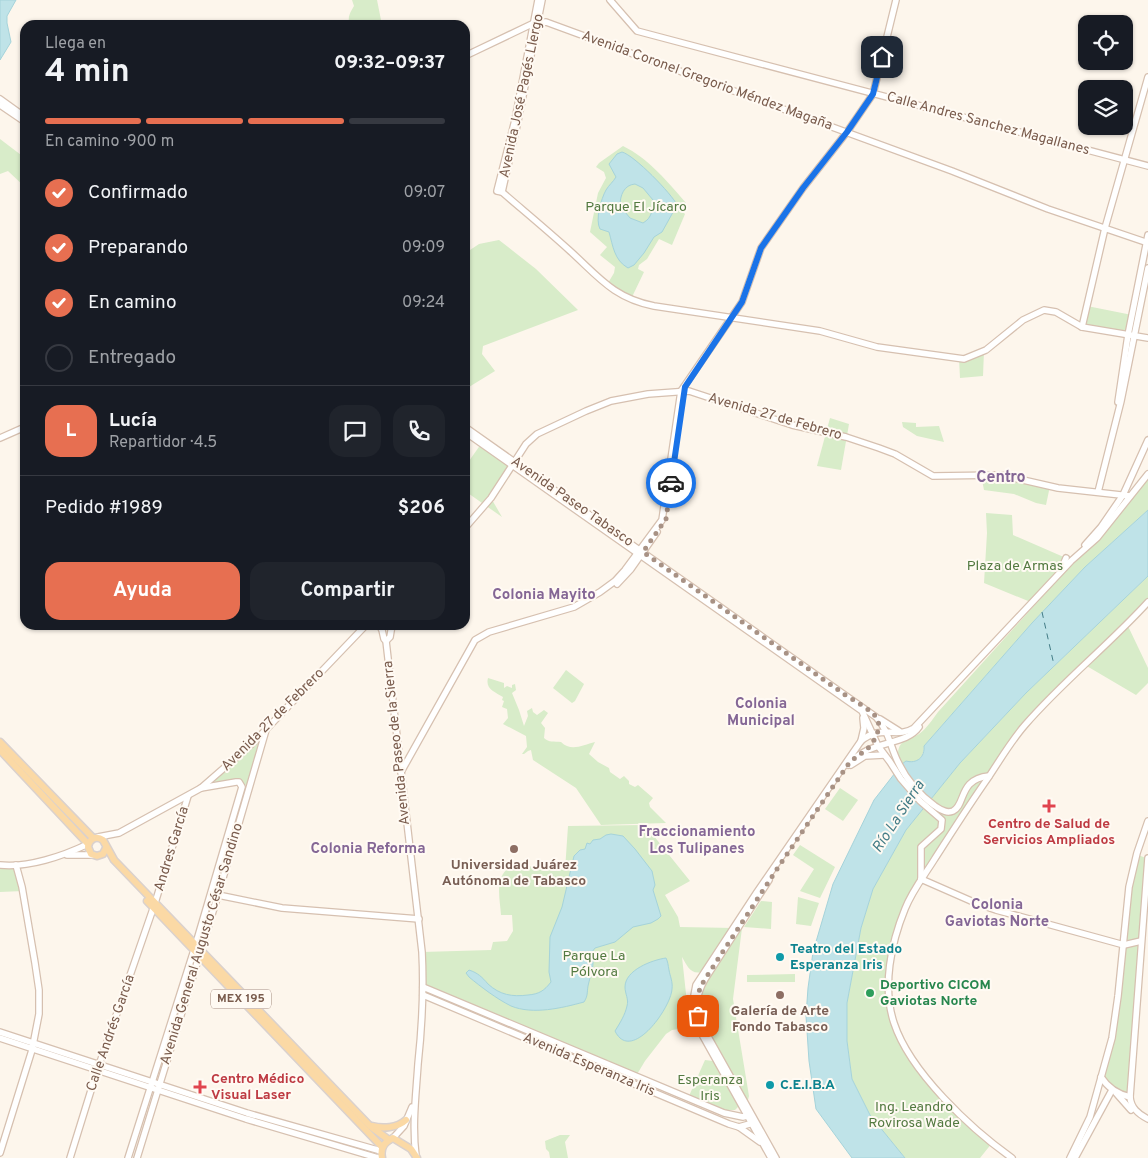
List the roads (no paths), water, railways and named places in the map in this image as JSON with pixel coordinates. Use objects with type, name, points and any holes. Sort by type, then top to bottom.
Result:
[{"type":"main road","name":"Avenida José Pagés Llergo","points":[[536,22],[538,0]]},
{"type":"main road","name":"Avenida José Pagés Llergo","points":[[542,0],[514,120],[500,191],[568,249],[612,290],[630,300],[643,304],[731,318]]},
{"type":"main road","name":"Calle Andres Sanchez Magallanes","points":[[610,0],[637,31],[1148,166]]},
{"type":"main road","points":[[401,775],[475,640],[489,632],[569,609],[582,603],[615,581],[666,517],[684,389],[744,298],[761,248],[873,94],[896,0]]},
{"type":"main road","points":[[470,54],[536,22]]},
{"type":"main road","name":"Avenida Coronel Gregorio Méndez Magaña","points":[[536,22],[552,24],[952,171],[1048,209],[1147,243]]},
{"type":"main road","points":[[1082,327],[1106,228],[1148,76]]},
{"type":"main road","points":[[0,99],[20,113]]},
{"type":"main road","points":[[0,105],[20,119]]},
{"type":"main road","points":[[1098,492],[1118,413],[1148,235]]},
{"type":"main road","points":[[1131,335],[1148,268]]},
{"type":"main road","points":[[731,318],[820,332],[877,347],[964,358],[986,350],[1023,320],[1042,310],[1056,312],[1082,327],[1148,338]]},
{"type":"main road","name":"Avenida 27 de Febrero","points":[[470,522],[491,498],[529,440],[537,434],[598,405],[630,396],[684,389],[792,425],[846,437],[880,448],[933,476],[1001,475],[1058,488],[1130,496]]},
{"type":"main road","points":[[0,438],[20,429]]},
{"type":"main road","name":"Avenida Paseo Tabasco","points":[[470,431],[598,527],[640,552],[876,718],[886,731],[894,757]]},
{"type":"main road","name":"Avenida Paseo Tabasco","points":[[470,435],[513,463]]},
{"type":"main road","points":[[1078,555],[1101,527],[1122,495],[1129,474],[1148,440]]},
{"type":"main road","points":[[875,738],[890,742],[910,731],[922,721],[1060,573],[1097,538],[1148,474]]},
{"type":"main road","name":"Avenida Paseo Tabasco","points":[[640,552],[862,711]]},
{"type":"main road","points":[[1060,573],[1066,558]]},
{"type":"main road","points":[[1012,1158],[947,1102],[929,1082],[900,1037],[894,1023],[888,997],[894,944],[905,908],[921,879],[979,790],[1028,721],[1148,602]]},
{"type":"main road","name":"Avenida 27 de Febrero","points":[[65,855],[92,841],[118,833],[201,788],[228,766],[266,730],[361,630]]},
{"type":"main road","points":[[382,630],[383,637],[386,641]]},
{"type":"main road","name":"Avenida Paseo de la Sierra","points":[[391,630],[390,637],[386,641],[419,919],[423,987],[414,1101],[416,1157]]},
{"type":"main road","points":[[862,711],[884,755]]},
{"type":"main road","points":[[750,1115],[741,1104],[696,1022],[692,1006],[694,992],[718,951],[861,741],[864,728],[862,711]]},
{"type":"main road","points":[[876,718],[902,736]]},
{"type":"main road","points":[[776,1158],[750,1115],[701,1024],[696,1007],[697,995],[719,957],[841,775],[855,757],[867,749],[875,738],[878,724],[876,718]]},
{"type":"main road","name":"Avenida General Augusto César Sandino","points":[[128,1158],[150,1085],[218,895],[266,730]]},
{"type":"main road","points":[[861,741],[875,738],[886,731],[902,736]]},
{"type":"main road","points":[[894,757],[902,736]]},
{"type":"main road","points":[[0,742],[92,841]]},
{"type":"main road","points":[[0,750],[92,841],[103,840],[106,846],[104,854],[95,856],[89,852],[92,841]]},
{"type":"main road","points":[[841,775],[851,764],[868,756],[884,755],[894,757],[905,774],[939,812],[942,820],[939,832],[922,844],[921,879]]},
{"type":"main road","points":[[939,812],[955,810],[970,784],[979,778],[989,776]]},
{"type":"main road","name":"Avenida General Augusto César Sandino","points":[[137,1158],[242,787],[239,782],[236,782],[201,788]]},
{"type":"main road","points":[[970,784],[979,790]]},
{"type":"main road","name":"Andres García","points":[[155,906],[188,796]]},
{"type":"main road","points":[[1070,1158],[1089,1119],[1112,1038],[1124,946],[1128,894],[1137,853],[1148,821]]},
{"type":"main road","name":"Avenida 27 de Febrero","points":[[106,846],[118,833]]},
{"type":"main road","name":"MEX 195","points":[[106,846],[114,860],[155,906]]},
{"type":"main road","points":[[1137,853],[1148,858],[1130,1097],[1132,1105],[1140,1115],[1148,1120]]},
{"type":"main road","name":"Avenida 27 de Febrero","points":[[0,865],[16,865],[65,855],[95,856]]},
{"type":"main road","name":"MEX 195","points":[[95,856],[102,856],[108,860],[369,1125],[391,1139]]},
{"type":"main road","points":[[921,856],[930,867]]},
{"type":"main road","points":[[0,1153],[34,1043],[39,1014],[39,990],[23,891],[16,865]]},
{"type":"main road","points":[[921,879],[978,904],[1124,946],[1141,941]]},
{"type":"main road","points":[[218,895],[285,909],[419,919]]},
{"type":"main road","name":"Calle Andrés García","points":[[70,1158],[98,1068],[155,906]]},
{"type":"main road","name":"MEX 195","points":[[197,950],[381,1153]]},
{"type":"main road","name":"Avenida Esperanza Iris","points":[[423,987],[675,1093],[739,1127],[761,1143]]},
{"type":"main road","name":"Avenida Esperanza Iris","points":[[423,995],[674,1100],[687,1101],[737,1116],[750,1115]]},
{"type":"main road","points":[[0,1032],[98,1068]]},
{"type":"main road","points":[[0,1038],[32,1050],[381,1153],[391,1139],[404,1144],[416,1157]]},
{"type":"main road","points":[[558,1051],[560,1044]]},
{"type":"main road","points":[[1101,1077],[1139,1118],[1148,1120]]},
{"type":"main road","points":[[1114,1091],[1130,1097]]},
{"type":"main road","points":[[1075,1158],[1114,1091]]},
{"type":"main road","points":[[674,1100],[671,1095],[675,1093]]},
{"type":"main road","name":"Avenida Paseo de la Sierra","points":[[391,1139],[406,1120],[414,1101]]},
{"type":"main road","points":[[724,1113],[735,1112],[741,1104]]},
{"type":"main road","points":[[369,1125],[385,1128],[402,1124],[406,1120]]},
{"type":"main road","points":[[739,1127],[754,1122]]},
{"type":"main road","points":[[754,1122],[761,1143],[771,1158]]},
{"type":"water","points":[[0,0],[16,0],[7,16],[11,42],[0,60]]},
{"type":"water","points":[[622,152],[635,160],[661,184],[677,205],[662,232],[654,237],[634,265],[628,268],[617,257],[609,232],[600,229],[598,220],[604,194],[616,177],[609,164],[617,154]],"holes":[[[635,184],[643,188],[653,200],[650,216],[643,223],[630,218],[620,206],[625,188]]]},
{"type":"water","name":"Río La Sierra","points":[[1148,510],[1148,576],[1026,693],[960,763],[906,830],[873,889],[861,928],[847,1003],[847,1041],[852,1079],[870,1115],[905,1158],[852,1158],[816,1109],[809,1061],[806,1016],[808,988],[813,952],[833,884],[874,800],[902,764],[906,761],[910,762],[920,759],[924,746],[1032,623],[1085,567]]},
{"type":"water","points":[[611,834],[623,836],[652,871],[655,885],[653,890],[661,916],[651,923],[633,927],[615,942],[595,948],[592,952],[592,969],[587,996],[584,1002],[548,1010],[520,1009],[500,1000],[469,977],[466,973],[469,970],[475,972],[497,991],[511,995],[535,994],[546,988],[551,982],[549,972],[550,937],[562,907],[574,856],[580,850],[585,849],[587,843],[590,844],[593,840]]},
{"type":"water","points":[[666,958],[672,986],[670,998],[665,1008],[649,1030],[640,1037],[631,1041],[622,1039],[615,1031],[624,1016],[627,1006],[626,981],[640,967]]},
{"type":"place","name":"Centro de Salud de Servicios Ampliados","points":[[1049,806]]},
{"type":"place","name":"Universidad Juárez Autónoma de Tabasco","points":[[514,849]]},
{"type":"place","name":"Teatro del Estado Esperanza Iris","points":[[780,957]]},
{"type":"place","name":"Deportivo CICOM Gaviotas Norte","points":[[870,993]]},
{"type":"place","name":"Galería de Arte Fondo Tabasco","points":[[780,995]]},
{"type":"place","name":"C.E.I.B.A","points":[[770,1085]]},
{"type":"place","name":"Centro Médico Visual Laser","points":[[200,1087]]},
{"type":"district","name":"Centro","points":[[1001,478]]},
{"type":"district","name":"Colonia Mayito","points":[[544,595]]},
{"type":"district","name":"Colonia Municipal","points":[[761,712]]},
{"type":"district","name":"Fraccionamiento Los Tulipanes","points":[[697,840]]},
{"type":"district","name":"Colonia Reforma","points":[[368,849]]},
{"type":"district","name":"Colonia Gaviotas Norte","points":[[997,914]]},
{"type":"park label","name":"Parque El Jícaro","points":[[636,207]]},
{"type":"park label","name":"Plaza de Armas","points":[[1015,566]]},
{"type":"park label","name":"Parque La Pólvora","points":[[594,964]]},
{"type":"park label","name":"Esperanza Iris","points":[[710,1088]]},
{"type":"park label","name":"Ing. Leandro Rovirosa Wade","points":[[914,1116]]}]
